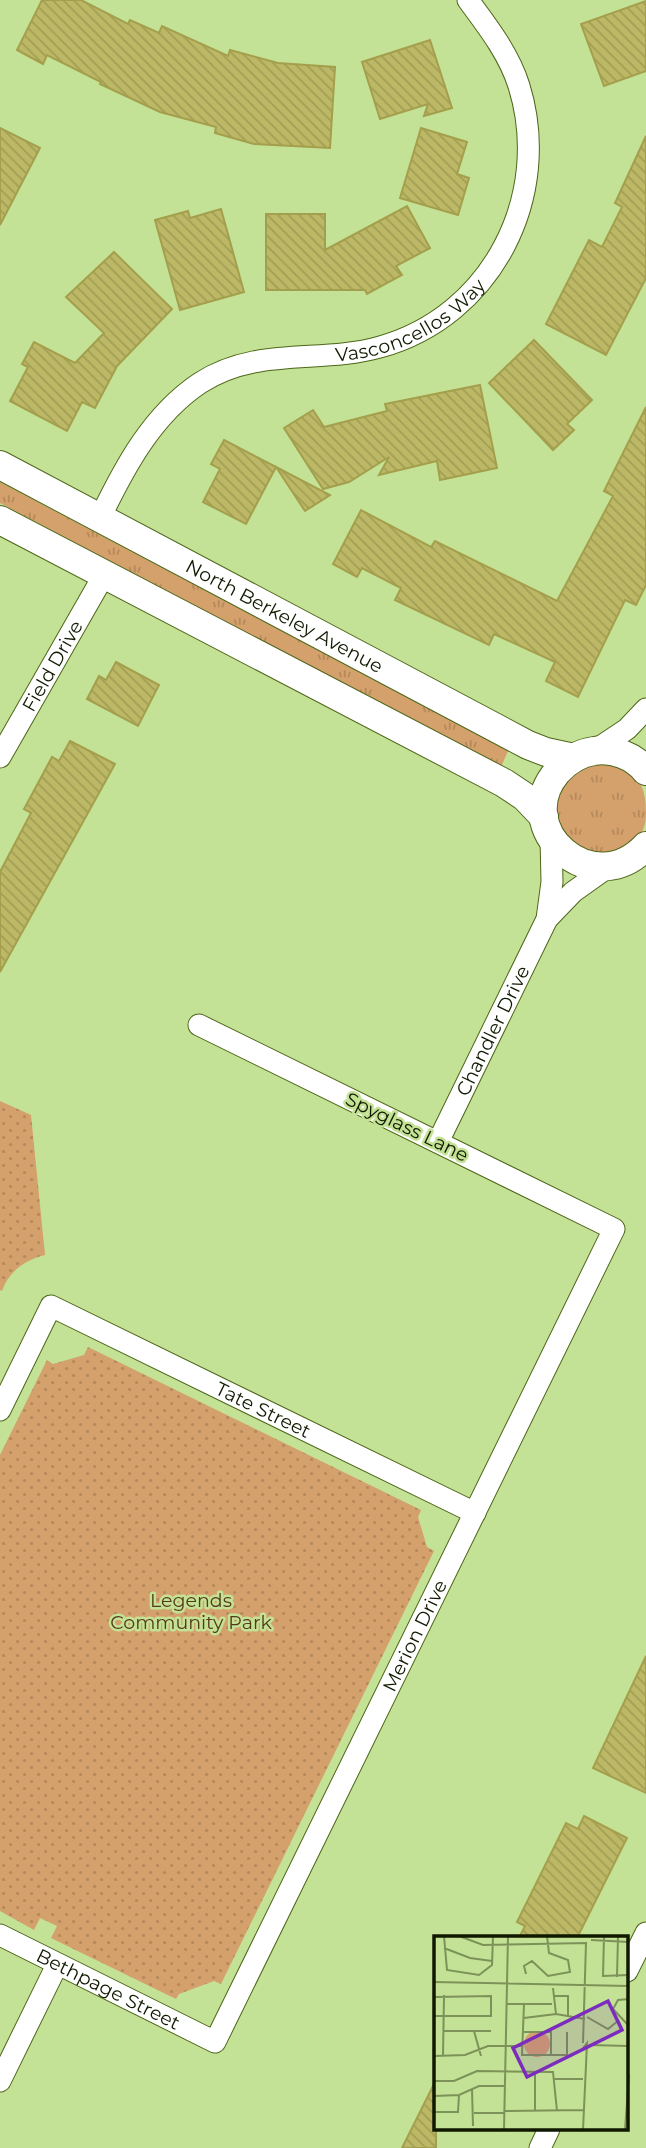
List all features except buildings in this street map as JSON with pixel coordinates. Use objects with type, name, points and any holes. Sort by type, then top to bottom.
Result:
[{"type":"street","name":"Vasconcellos Way","points":[[100,518],[124,470],[142,442],[174,405],[199,384],[218,373],[262,360],[355,352],[402,340],[424,330],[448,313],[473,292],[490,269],[518,217],[526,188],[526,113],[510,63],[468,0]]},
{"type":"street","name":"North Berkeley Avenue","points":[[0,465],[528,745],[559,756],[621,754],[646,771]]},
{"type":"street","points":[[0,520],[504,783],[525,797],[566,855],[576,861],[597,867],[632,859]]},
{"type":"street","name":"Field Drive","points":[[0,757],[104,575]]},
{"type":"street","points":[[548,827],[544,803],[547,789],[558,771],[627,729],[646,709]]},
{"type":"street","name":"Chandler Drive","points":[[438,1142],[547,919],[552,895],[548,827]]},
{"type":"street","name":"Chandler Drive","points":[[547,919],[573,892],[632,859]]},
{"type":"street","name":"Spyglass Lane","points":[[199,1025],[614,1229]]},
{"type":"street","name":"Merion Drive","points":[[215,2042],[614,1229]]},
{"type":"street","name":"Tate Street","points":[[0,1410],[51,1306],[475,1513]]},
{"type":"street","points":[[635,1964],[646,1933]]},
{"type":"street","name":"Bethpage Street","points":[[0,1935],[215,2042]]},
{"type":"street","points":[[0,2081],[57,1965]]},
{"type":"street","points":[[540,2148],[549,2130]]},
{"type":"green space","points":[[0,482],[508,751],[501,767],[0,503]]},
{"type":"green space","points":[[608,763],[626,770],[638,780],[646,803],[646,820],[636,840],[607,857],[601,857],[574,849],[555,822],[558,790],[579,768]]},
{"type":"green space","points":[[0,1101],[31,1115],[45,1255],[19,1267],[2,1291],[0,1290]]},
{"type":"green space","name":"Legends Community Park","points":[[88,1347],[421,1510],[418,1517],[427,1547],[434,1551],[221,1984],[214,1981],[179,1994],[176,1999],[51,1938],[57,1926],[40,1918],[34,1930],[0,1911],[0,1455],[47,1360],[53,1364],[84,1355]]}]
